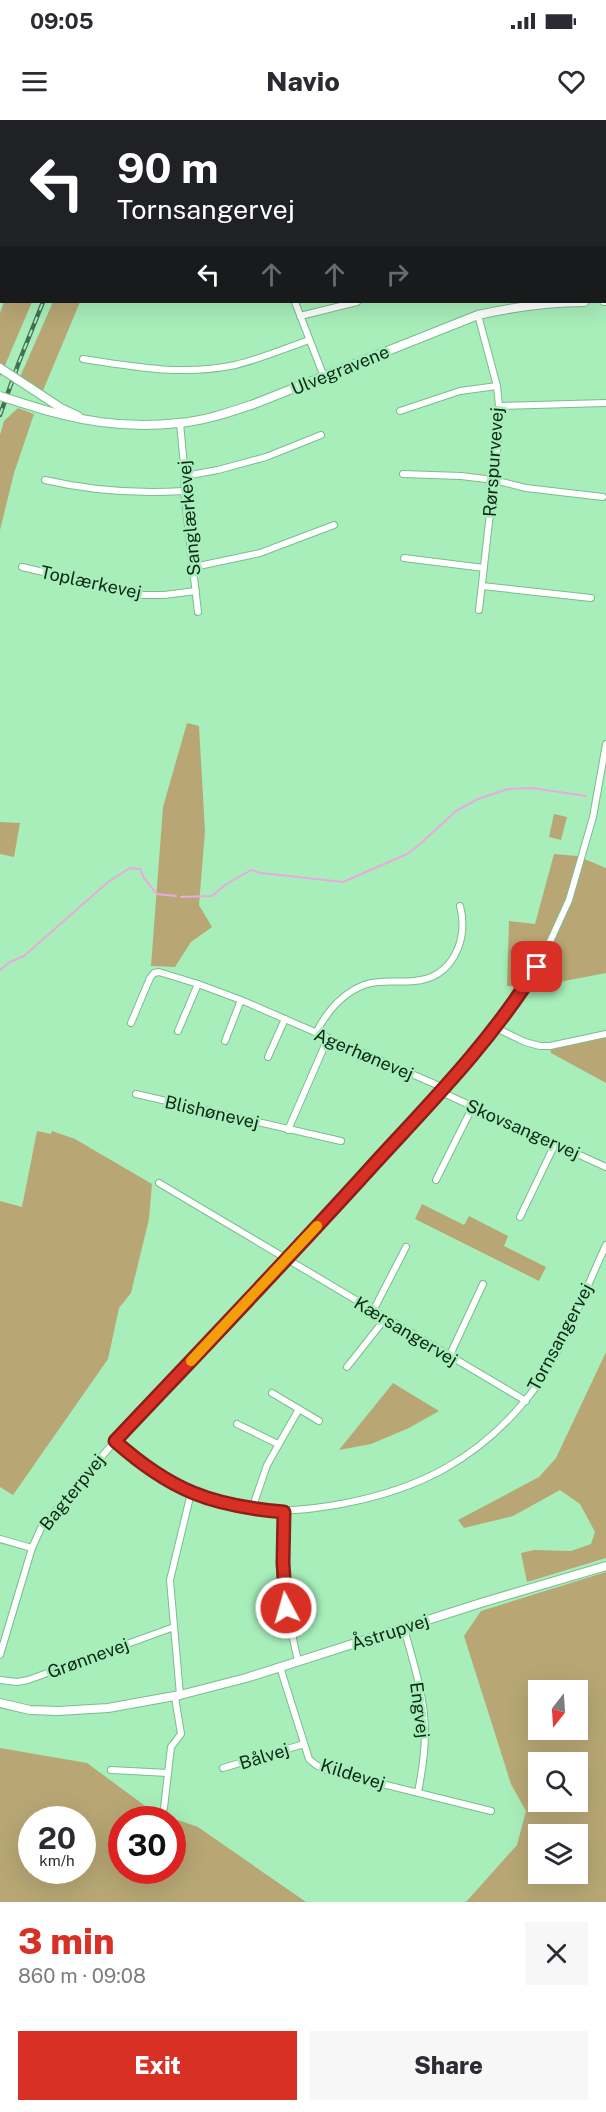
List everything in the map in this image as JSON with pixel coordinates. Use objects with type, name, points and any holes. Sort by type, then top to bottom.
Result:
[{"type":"street","points":[[295,303],[324,377]]},
{"type":"street","points":[[300,316],[353,303]]},
{"type":"street","name":"Ulvegravene","points":[[0,396],[77,420],[121,425],[180,423],[254,404],[478,315],[541,303]]},
{"type":"street","name":"Rørspurvevej","points":[[478,315],[497,386],[499,406],[498,443],[479,610]]},
{"type":"street","points":[[83,359],[149,369],[201,369],[233,365],[309,340]]},
{"type":"street","name":"Ulvegravene","points":[[0,368],[61,408],[93,422]]},
{"type":"street","points":[[400,411],[460,391],[497,386]]},
{"type":"street","points":[[499,406],[606,403]]},
{"type":"street","name":"Sanglærkevej","points":[[180,423],[185,476],[184,491],[198,612]]},
{"type":"street","points":[[185,476],[220,470],[266,457],[321,435]]},
{"type":"street","points":[[403,474],[434,474],[494,480],[526,488],[603,497]]},
{"type":"street","points":[[45,480],[107,491],[156,493],[184,491]]},
{"type":"street","points":[[194,567],[260,553],[334,525]]},
{"type":"street","points":[[404,558],[484,568]]},
{"type":"street","name":"Toplærkevej","points":[[22,567],[142,595],[196,591]]},
{"type":"street","points":[[482,586],[591,598]]},
{"type":"street","name":"Bagterpvej","points":[[0,1655],[32,1548],[41,1528],[115,1441],[443,1090],[496,1028],[518,998],[543,957],[569,900],[593,817],[606,744]]},
{"type":"street","points":[[316,1033],[331,1009],[352,991],[378,981],[425,979],[445,968],[459,950],[462,939],[463,917],[460,906]]},
{"type":"street","name":"Agerhønevej","points":[[131,1023],[154,973],[159,972],[241,1000],[443,1090]]},
{"type":"street","points":[[178,1032],[198,984]]},
{"type":"street","points":[[225,1041],[241,1000]]},
{"type":"street","points":[[267,1058],[285,1019]]},
{"type":"street","points":[[496,1028],[540,1046],[606,1034]]},
{"type":"street","points":[[288,1130],[328,1038]]},
{"type":"street","name":"Skovsangervej","points":[[443,1090],[606,1167]]},
{"type":"street","name":"Blishønevej","points":[[136,1094],[341,1141]]},
{"type":"street","points":[[436,1180],[473,1106]]},
{"type":"street","points":[[520,1217],[555,1144]]},
{"type":"street","name":"Kærsangervej","points":[[159,1183],[525,1401]]},
{"type":"street","name":"Tornsangervej","points":[[115,1441],[154,1474],[191,1493],[232,1506],[284,1512],[312,1510],[399,1490],[456,1463],[501,1428],[525,1401],[545,1373],[606,1245]]},
{"type":"street","points":[[373,1311],[406,1247]]},
{"type":"street","points":[[449,1357],[483,1284]]},
{"type":"street","points":[[347,1367],[385,1319]]},
{"type":"street","points":[[272,1393],[319,1421]]},
{"type":"street","points":[[252,1509],[257,1489],[278,1443],[299,1409]]},
{"type":"street","points":[[237,1424],[278,1443]]},
{"type":"street","points":[[164,1806],[171,1747],[181,1734],[170,1580],[191,1493]]},
{"type":"street","points":[[284,1512],[284,1586],[290,1630],[298,1661]]},
{"type":"street","points":[[0,1539],[32,1548]]},
{"type":"street","name":"Åstrupvej","points":[[0,1702],[30,1710],[58,1712],[108,1708],[178,1696],[208,1689],[606,1566]]},
{"type":"street","name":"Grønnevej","points":[[0,1680],[17,1682],[28,1680],[174,1627]]},
{"type":"street","name":"Engvej","points":[[404,1628],[422,1702],[425,1731],[418,1792]]},
{"type":"street","name":"Kildevej","points":[[280,1667],[309,1759],[326,1770],[491,1811]]},
{"type":"street","name":"Bålvej","points":[[224,1768],[304,1744]]},
{"type":"street","points":[[111,1770],[168,1773]]},
{"type":"shaded area","points":[[4,303],[32,303],[0,377],[0,313]]},
{"type":"shaded area","points":[[53,303],[80,303],[42,393],[20,377]]},
{"type":"shaded area","points":[[18,408],[34,414],[14,473],[0,530],[0,435],[4,421]]},
{"type":"shaded area","points":[[187,723],[199,726],[205,831],[199,905],[212,927],[191,942],[175,967],[151,966],[163,807]]},
{"type":"shaded area","points":[[554,814],[567,817],[561,840],[549,837]]},
{"type":"shaded area","points":[[0,822],[20,823],[14,857],[0,854]]},
{"type":"shaded area","points":[[554,854],[577,856],[606,868],[606,973],[538,986],[507,986],[509,921],[535,924]]},
{"type":"shaded area","points":[[606,1036],[606,1083],[551,1053],[550,1048]]},
{"type":"shaded area","points":[[37,1131],[51,1134],[52,1131],[75,1139],[152,1184],[149,1219],[131,1293],[119,1308],[108,1359],[13,1495],[0,1487],[0,1201],[22,1207]]},
{"type":"shaded area","points":[[422,1204],[464,1225],[469,1216],[508,1236],[504,1246],[546,1267],[539,1281],[415,1219]]},
{"type":"shaded area","points":[[606,1352],[606,1558],[527,1582],[521,1553],[534,1550],[571,1551],[591,1544],[595,1532],[580,1504],[560,1490],[513,1516],[464,1528],[458,1520],[539,1477],[556,1458]]},
{"type":"shaded area","points":[[393,1383],[439,1411],[409,1428],[371,1444],[339,1450]]},
{"type":"shaded area","points":[[606,1572],[606,1902],[466,1902],[517,1845],[526,1811],[511,1784],[464,1636],[481,1611]]},
{"type":"shaded area","points":[[0,1748],[87,1763],[145,1806],[108,1806],[108,1884],[186,1884],[186,1823],[198,1827],[306,1902],[0,1902]]},
{"type":"waterway","points":[[181,897],[212,896],[225,885],[251,870],[343,882],[407,854],[456,811],[478,799],[508,789],[532,788],[586,796]]},
{"type":"waterway","points":[[0,970],[10,962],[24,956],[108,882],[130,868],[140,869],[157,894],[176,896]]},
{"type":"railway","points":[[0,415],[43,303]]},
{"type":"slow traffic","points":[[191,1361],[317,1226]]},
{"type":"route","points":[[286,1608],[283,1563],[284,1512],[232,1506],[191,1493],[154,1474],[115,1441],[444,1088],[496,1028],[537,967]]}]
